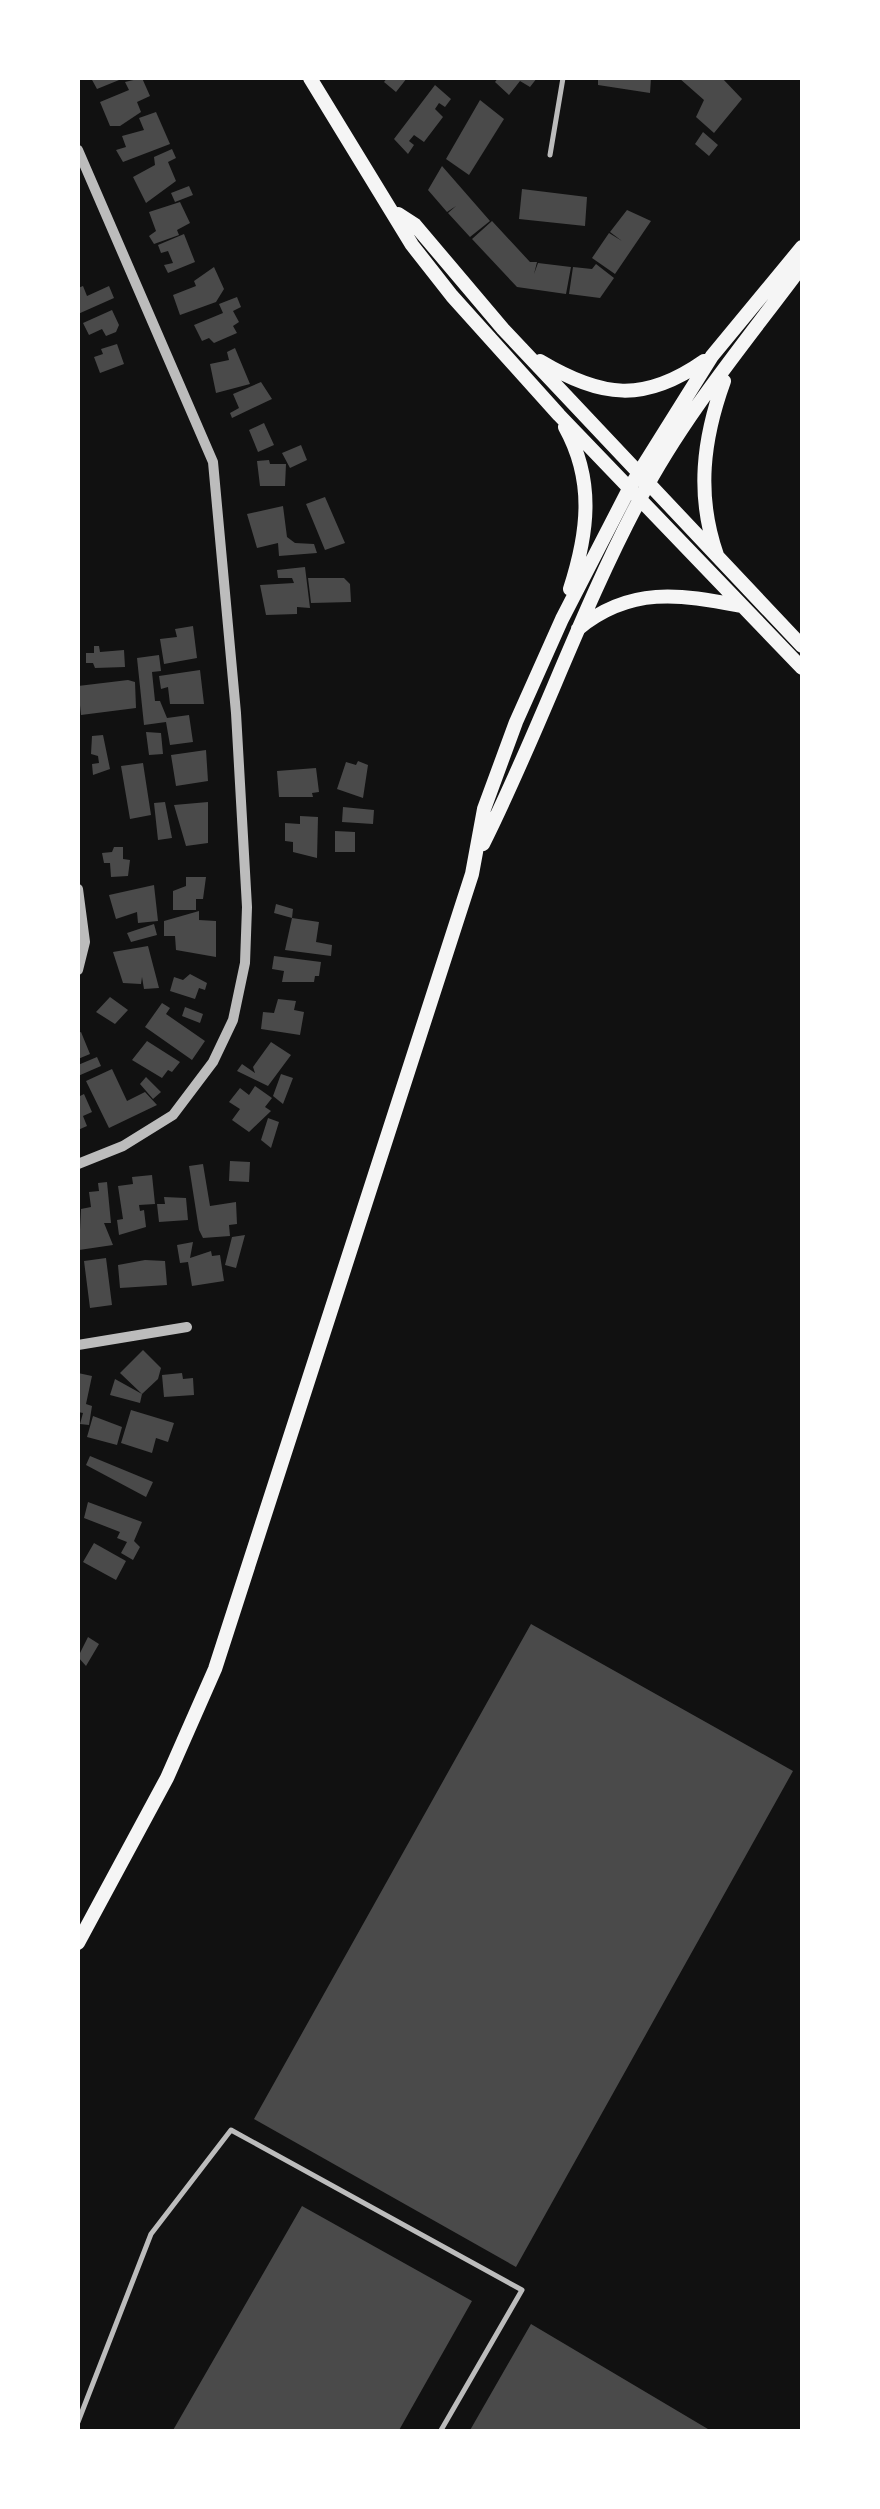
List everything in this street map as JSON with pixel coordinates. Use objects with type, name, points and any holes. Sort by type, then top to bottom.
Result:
[{"type":"main road","points":[[310,78],[393,211],[452,296],[559,415],[719,560],[802,646]]},
{"type":"main road","points":[[393,211],[415,225],[742,606],[802,668]]},
{"type":"main road","points":[[476,858],[484,809],[500,762],[562,619],[712,356],[802,247]]},
{"type":"main road","points":[[78,1943],[167,1778],[215,1669],[476,858],[639,485],[802,266]]},
{"type":"main road","points":[[527,353],[579,384],[638,392],[661,388],[712,356]]},
{"type":"main road","points":[[719,560],[709,524],[703,470],[708,425],[731,361]]},
{"type":"main road","points":[[559,415],[579,459],[588,518],[562,619]]},
{"type":"main road","points":[[573,634],[593,616],[655,594],[680,594],[742,606]]},
{"type":"street","points":[[78,150],[170,358],[217,482],[248,907],[245,964],[234,1020],[214,1062],[173,1115],[123,1146],[78,1164]]},
{"type":"street","points":[[78,889],[86,942],[78,970]]},
{"type":"street","points":[[78,1345],[188,1327]]},
{"type":"lane","points":[[550,155],[563,78]]},
{"type":"lane","points":[[78,2422],[151,2234],[231,2130],[522,2290],[440,2432]]},
{"type":"building","points":[[91,78],[124,78],[97,89]]},
{"type":"building","points":[[142,78],[150,96],[137,102],[141,112],[120,126],[110,126],[100,102],[129,90],[125,82]]},
{"type":"building","points":[[387,78],[407,78],[396,92],[384,82]]},
{"type":"building","points":[[498,78],[537,78],[530,87],[520,81],[509,95],[495,82]]},
{"type":"building","points":[[598,78],[651,78],[650,93],[598,85]]},
{"type":"building","points":[[679,78],[722,78],[742,99],[714,133],[696,117],[704,100]]},
{"type":"building","points":[[435,85],[451,99],[445,107],[439,103],[435,109],[443,117],[424,142],[414,135],[409,141],[414,145],[408,154],[394,139]]},
{"type":"building","points":[[480,100],[504,119],[469,175],[446,159]]},
{"type":"building","points":[[156,112],[170,144],[123,162],[116,150],[126,147],[122,136],[144,130],[139,118]]},
{"type":"building","points":[[703,132],[718,145],[709,156],[695,144]]},
{"type":"building","points":[[172,149],[176,158],[168,162],[176,181],[146,203],[133,177],[155,165],[154,157]]},
{"type":"building","points":[[442,166],[490,221],[470,237],[448,213],[456,206],[447,212],[428,190]]},
{"type":"building","points":[[189,186],[193,195],[175,202],[171,193]]},
{"type":"building","points":[[522,189],[587,197],[585,226],[519,219]]},
{"type":"building","points":[[180,202],[190,223],[177,230],[179,235],[154,244],[149,236],[156,231],[149,212]]},
{"type":"building","points":[[627,210],[651,221],[615,274],[592,258],[609,233],[622,241],[610,232]]},
{"type":"building","points":[[492,221],[530,262],[537,262],[534,274],[538,263],[571,267],[566,294],[517,287],[472,239]]},
{"type":"building","points":[[184,234],[195,262],[168,273],[164,265],[173,263],[168,251],[161,253],[158,245]]},
{"type":"building","points":[[596,264],[614,278],[600,298],[569,294],[573,267],[592,269]]},
{"type":"building","points":[[214,267],[224,289],[216,302],[180,315],[173,295],[196,286],[194,281]]},
{"type":"building","points":[[83,286],[87,296],[109,286],[114,298],[78,314],[78,288]]},
{"type":"building","points":[[237,297],[241,307],[233,311],[239,322],[233,326],[237,333],[214,343],[209,338],[202,341],[194,325],[223,313],[219,304]]},
{"type":"building","points":[[112,310],[119,325],[116,332],[106,336],[102,329],[89,335],[83,323]]},
{"type":"building","points":[[117,344],[124,364],[100,373],[94,357],[103,354],[101,349]]},
{"type":"building","points":[[235,348],[250,384],[216,393],[210,364],[229,360],[227,352]]},
{"type":"building","points":[[261,382],[272,399],[232,418],[230,413],[239,408],[233,394]]},
{"type":"building","points":[[264,423],[274,445],[258,452],[249,430]]},
{"type":"building","points":[[301,445],[307,460],[290,468],[282,453]]},
{"type":"building","points":[[269,460],[270,464],[286,464],[285,486],[260,486],[257,461]]},
{"type":"building","points":[[325,497],[345,543],[325,550],[306,504]]},
{"type":"building","points":[[283,506],[287,537],[295,543],[314,544],[317,553],[279,556],[278,543],[257,548],[247,514]]},
{"type":"building","points":[[305,567],[310,608],[297,607],[297,614],[266,615],[260,585],[294,583],[292,578],[278,578],[277,570]]},
{"type":"building","points":[[308,578],[344,578],[350,584],[351,602],[311,603]]},
{"type":"building","points":[[193,626],[197,658],[164,664],[160,639],[177,637],[175,629]]},
{"type":"building","points":[[94,646],[99,646],[100,652],[124,650],[125,667],[95,668],[93,663],[86,663],[86,653],[94,653]]},
{"type":"building","points":[[159,655],[161,671],[152,672],[155,701],[160,701],[167,718],[189,715],[193,742],[170,745],[166,722],[144,725],[137,658]]},
{"type":"building","points":[[200,670],[204,704],[170,704],[168,687],[161,689],[159,676]]},
{"type":"building","points":[[135,682],[136,708],[81,715],[78,686]]},
{"type":"building","points":[[146,732],[161,733],[163,754],[149,755]]},
{"type":"building","points":[[103,735],[110,769],[93,775],[92,764],[99,763],[98,756],[91,754],[92,736]]},
{"type":"building","points":[[206,750],[208,781],[176,786],[171,755]]},
{"type":"building","points":[[358,761],[368,765],[363,798],[337,789],[346,762],[356,765]]},
{"type":"building","points":[[143,763],[151,815],[130,819],[121,766]]},
{"type":"building","points":[[316,768],[319,792],[312,793],[313,797],[279,797],[277,771]]},
{"type":"building","points":[[165,802],[172,838],[158,840],[154,803]]},
{"type":"building","points":[[208,802],[208,843],[186,846],[174,805]]},
{"type":"building","points":[[343,807],[374,810],[373,824],[342,822]]},
{"type":"building","points":[[300,816],[318,817],[317,858],[293,852],[293,842],[285,841],[285,823],[300,824]]},
{"type":"building","points":[[335,831],[355,832],[355,852],[335,852]]},
{"type":"building","points":[[114,847],[123,847],[123,859],[130,860],[128,876],[111,877],[110,863],[104,863],[102,853],[112,852]]},
{"type":"building","points":[[186,877],[206,877],[203,899],[196,899],[196,910],[173,910],[173,891],[186,886]]},
{"type":"building","points":[[154,885],[158,921],[138,923],[137,912],[116,919],[109,895]]},
{"type":"building","points":[[276,904],[293,909],[292,918],[274,913]]},
{"type":"building","points":[[199,911],[199,920],[216,921],[216,957],[176,950],[175,936],[164,936],[164,921]]},
{"type":"building","points":[[292,918],[319,922],[316,942],[332,945],[331,956],[285,950]]},
{"type":"building","points":[[154,924],[157,935],[131,942],[127,933]]},
{"type":"building","points":[[148,946],[159,988],[144,989],[142,977],[141,984],[123,983],[113,952]]},
{"type":"building","points":[[274,956],[321,962],[319,976],[315,976],[314,982],[282,982],[284,971],[272,969]]},
{"type":"building","points":[[190,974],[207,983],[205,990],[199,988],[195,999],[170,991],[174,977],[183,980]]},
{"type":"building","points":[[110,997],[128,1010],[115,1024],[96,1012]]},
{"type":"building","points":[[278,999],[296,1001],[294,1010],[304,1012],[300,1035],[261,1029],[263,1012],[274,1013]]},
{"type":"building","points":[[162,1003],[170,1008],[166,1014],[205,1041],[192,1060],[145,1027]]},
{"type":"building","points":[[185,1007],[203,1014],[200,1023],[182,1016]]},
{"type":"building","points":[[81,1032],[90,1054],[78,1059],[78,1033]]},
{"type":"building","points":[[147,1041],[180,1062],[162,1078],[132,1060]]},
{"type":"building","points":[[271,1042],[291,1055],[268,1086],[237,1071],[242,1064],[255,1073],[253,1067]]},
{"type":"building","points":[[97,1057],[101,1066],[78,1076],[78,1065]]},
{"type":"building","points":[[112,1069],[127,1101],[145,1092],[157,1105],[109,1128],[86,1081]]},
{"type":"building","points":[[281,1074],[293,1078],[283,1104],[273,1096]]},
{"type":"building","points":[[146,1077],[161,1092],[153,1099],[140,1084]]},
{"type":"building","points":[[255,1086],[272,1098],[265,1107],[271,1111],[249,1132],[232,1120],[240,1109],[229,1102],[240,1088],[249,1095]]},
{"type":"building","points":[[84,1094],[92,1112],[83,1116],[87,1126],[78,1130],[78,1097]]},
{"type":"building","points":[[268,1118],[279,1122],[271,1148],[261,1140]]},
{"type":"building","points":[[230,1161],[250,1162],[249,1182],[229,1181]]},
{"type":"building","points":[[203,1164],[210,1206],[236,1202],[237,1224],[229,1225],[230,1236],[203,1238],[199,1230],[189,1166]]},
{"type":"building","points":[[152,1175],[155,1204],[139,1205],[140,1211],[144,1210],[146,1227],[119,1235],[117,1220],[123,1219],[118,1186],[133,1184],[132,1177]]},
{"type":"building","points":[[107,1182],[111,1223],[104,1223],[113,1245],[79,1250],[81,1209],[91,1207],[89,1192],[99,1191],[98,1183]]},
{"type":"building","points":[[164,1197],[186,1198],[188,1220],[159,1222],[157,1204],[165,1204]]},
{"type":"building","points":[[245,1235],[236,1268],[225,1265],[232,1237]]},
{"type":"building","points":[[193,1242],[190,1258],[211,1251],[212,1256],[220,1255],[224,1281],[192,1286],[188,1262],[180,1263],[177,1245]]},
{"type":"building","points":[[106,1258],[112,1305],[90,1308],[84,1261]]},
{"type":"building","points":[[165,1261],[167,1285],[120,1288],[118,1265]]},
{"type":"building","points":[[143,1350],[161,1368],[158,1379],[142,1394],[120,1373]]},
{"type":"building","points":[[78,1373],[92,1376],[86,1404],[92,1406],[89,1425],[80,1424],[83,1413],[78,1412]]},
{"type":"building","points":[[182,1373],[183,1379],[193,1378],[194,1395],[164,1397],[162,1375]]},
{"type":"building","points":[[115,1379],[142,1394],[140,1403],[110,1395]]},
{"type":"building","points":[[131,1410],[174,1423],[168,1442],[156,1438],[152,1453],[121,1443]]},
{"type":"building","points":[[93,1416],[122,1427],[117,1445],[87,1437]]},
{"type":"building","points":[[90,1456],[153,1482],[146,1497],[86,1465]]},
{"type":"building","points":[[88,1502],[142,1522],[134,1541],[140,1547],[133,1560],[121,1553],[127,1542],[117,1538],[120,1532],[84,1518]]},
{"type":"building","points":[[94,1543],[126,1561],[116,1580],[83,1562]]},
{"type":"building","points":[[531,1624],[793,1771],[516,2267],[254,2119]]},
{"type":"building","points":[[88,1637],[99,1644],[86,1666],[78,1657]]},
{"type":"building","points":[[302,2206],[472,2301],[398,2432],[172,2432]]},
{"type":"building","points":[[531,2324],[713,2432],[469,2432]]}]
